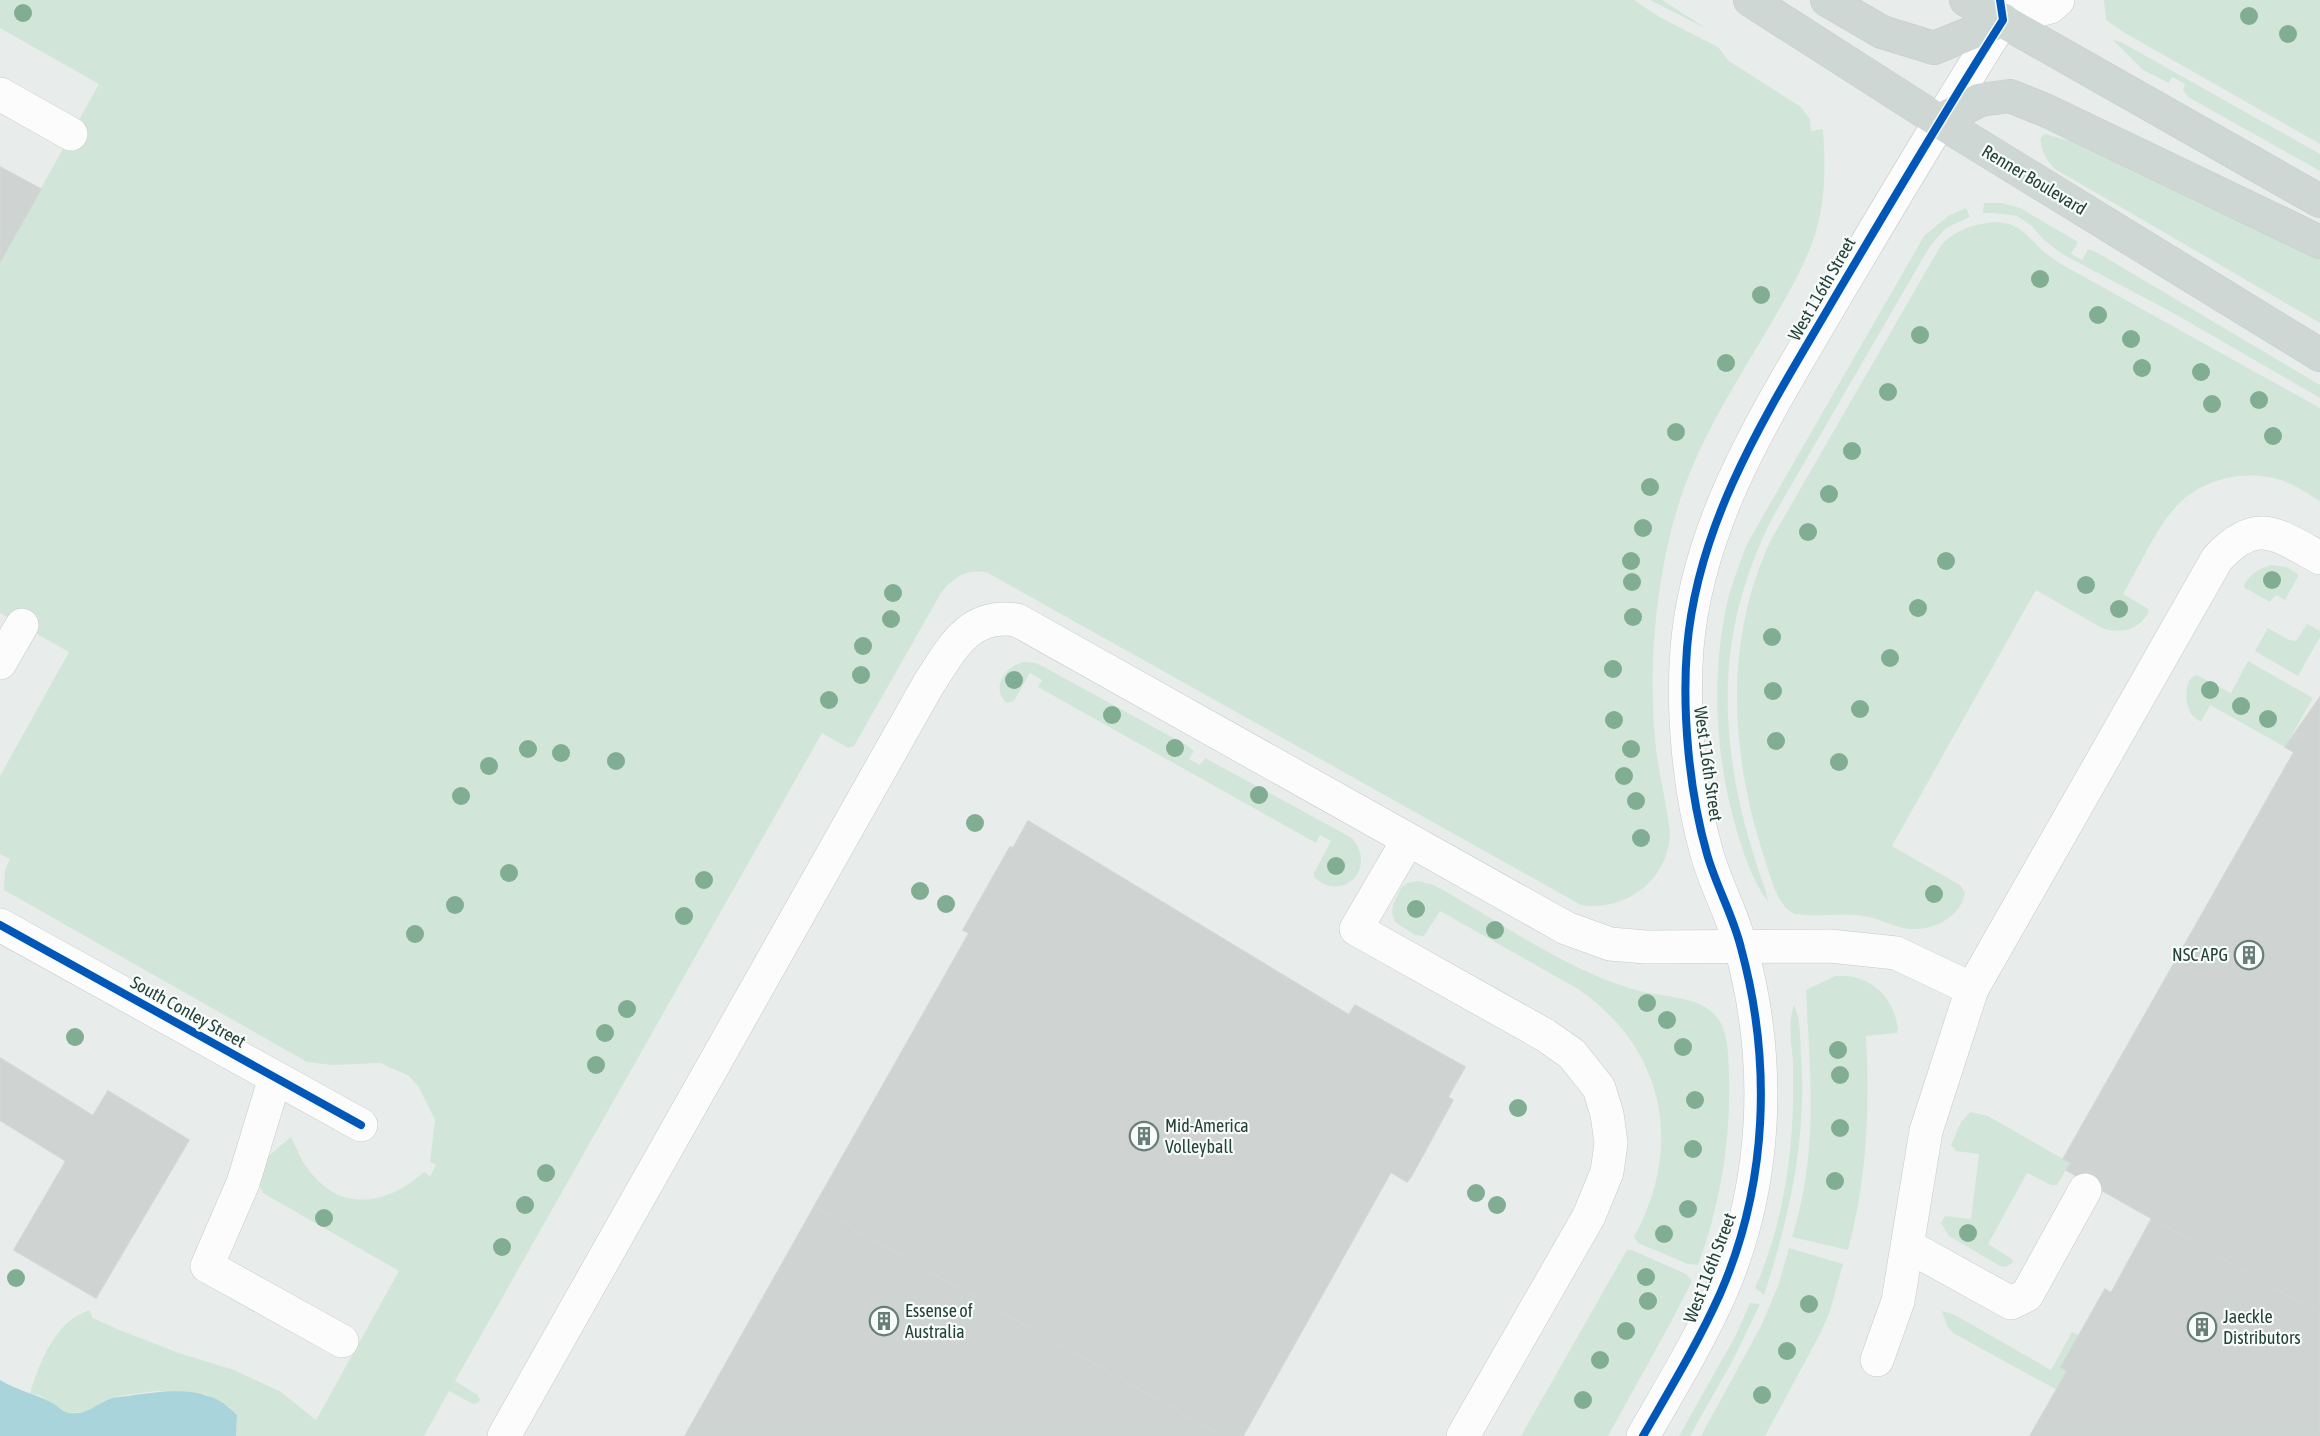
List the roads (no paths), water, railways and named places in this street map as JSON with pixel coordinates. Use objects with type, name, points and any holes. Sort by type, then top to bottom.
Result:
[{"type":"main road","name":"Renner Boulevard","points":[[1750,0],[1939,121],[2320,355]]},
{"type":"main road","points":[[1827,0],[1882,32],[1934,48],[2002,10]]},
{"type":"main road","points":[[1966,0],[2002,10],[2320,201]]},
{"type":"main road","points":[[1939,121],[1980,100],[2010,96],[2045,110],[2320,242]]},
{"type":"street","points":[[2002,10],[2050,7],[2058,0]]},
{"type":"street","name":"West 116th Street","points":[[1643,1436],[1700,1335],[1721,1290],[1745,1221],[1754,1182],[1761,1128],[1762,1081],[1758,1029],[1741,946],[1707,853],[1691,765],[1684,701],[1687,644],[1701,569],[1726,496],[1755,434],[2002,10]]},
{"type":"street","points":[[0,94],[71,134]]},
{"type":"street","points":[[1877,1360],[1898,1301],[1926,1131],[1972,989],[2217,559],[2232,542],[2248,535],[2264,532],[2282,537],[2320,558]]},
{"type":"street","points":[[504,1436],[928,685],[955,644],[979,623],[1005,618],[1017,620],[1566,928],[1610,944],[1646,947],[1830,946],[1896,953],[1972,989]]},
{"type":"street","points":[[0,663],[22,625]]},
{"type":"street","points":[[1408,840],[1356,928],[1545,1035],[1572,1054],[1599,1088],[1607,1114],[1611,1143],[1607,1172],[1588,1216],[1462,1436]]},
{"type":"street","name":"South Conley Street","points":[[0,926],[361,1125]]},
{"type":"street","points":[[275,1078],[243,1183],[207,1266],[342,1341]]},
{"type":"street","points":[[1908,1246],[2012,1303],[2027,1295],[2085,1190]]},
{"type":"water","points":[[0,1380],[70,1413],[85,1411],[117,1397],[175,1391],[202,1394],[227,1405],[237,1415],[236,1436],[0,1436]]},
{"type":"place","name":"NSC APG","points":[[2249,955]]},
{"type":"place","name":"Mid-America Volleyball","points":[[1144,1136]]},
{"type":"place","name":"Essense of Australia","points":[[884,1321]]},
{"type":"place","name":"Jaeckle Distributors","points":[[2202,1327]]}]
